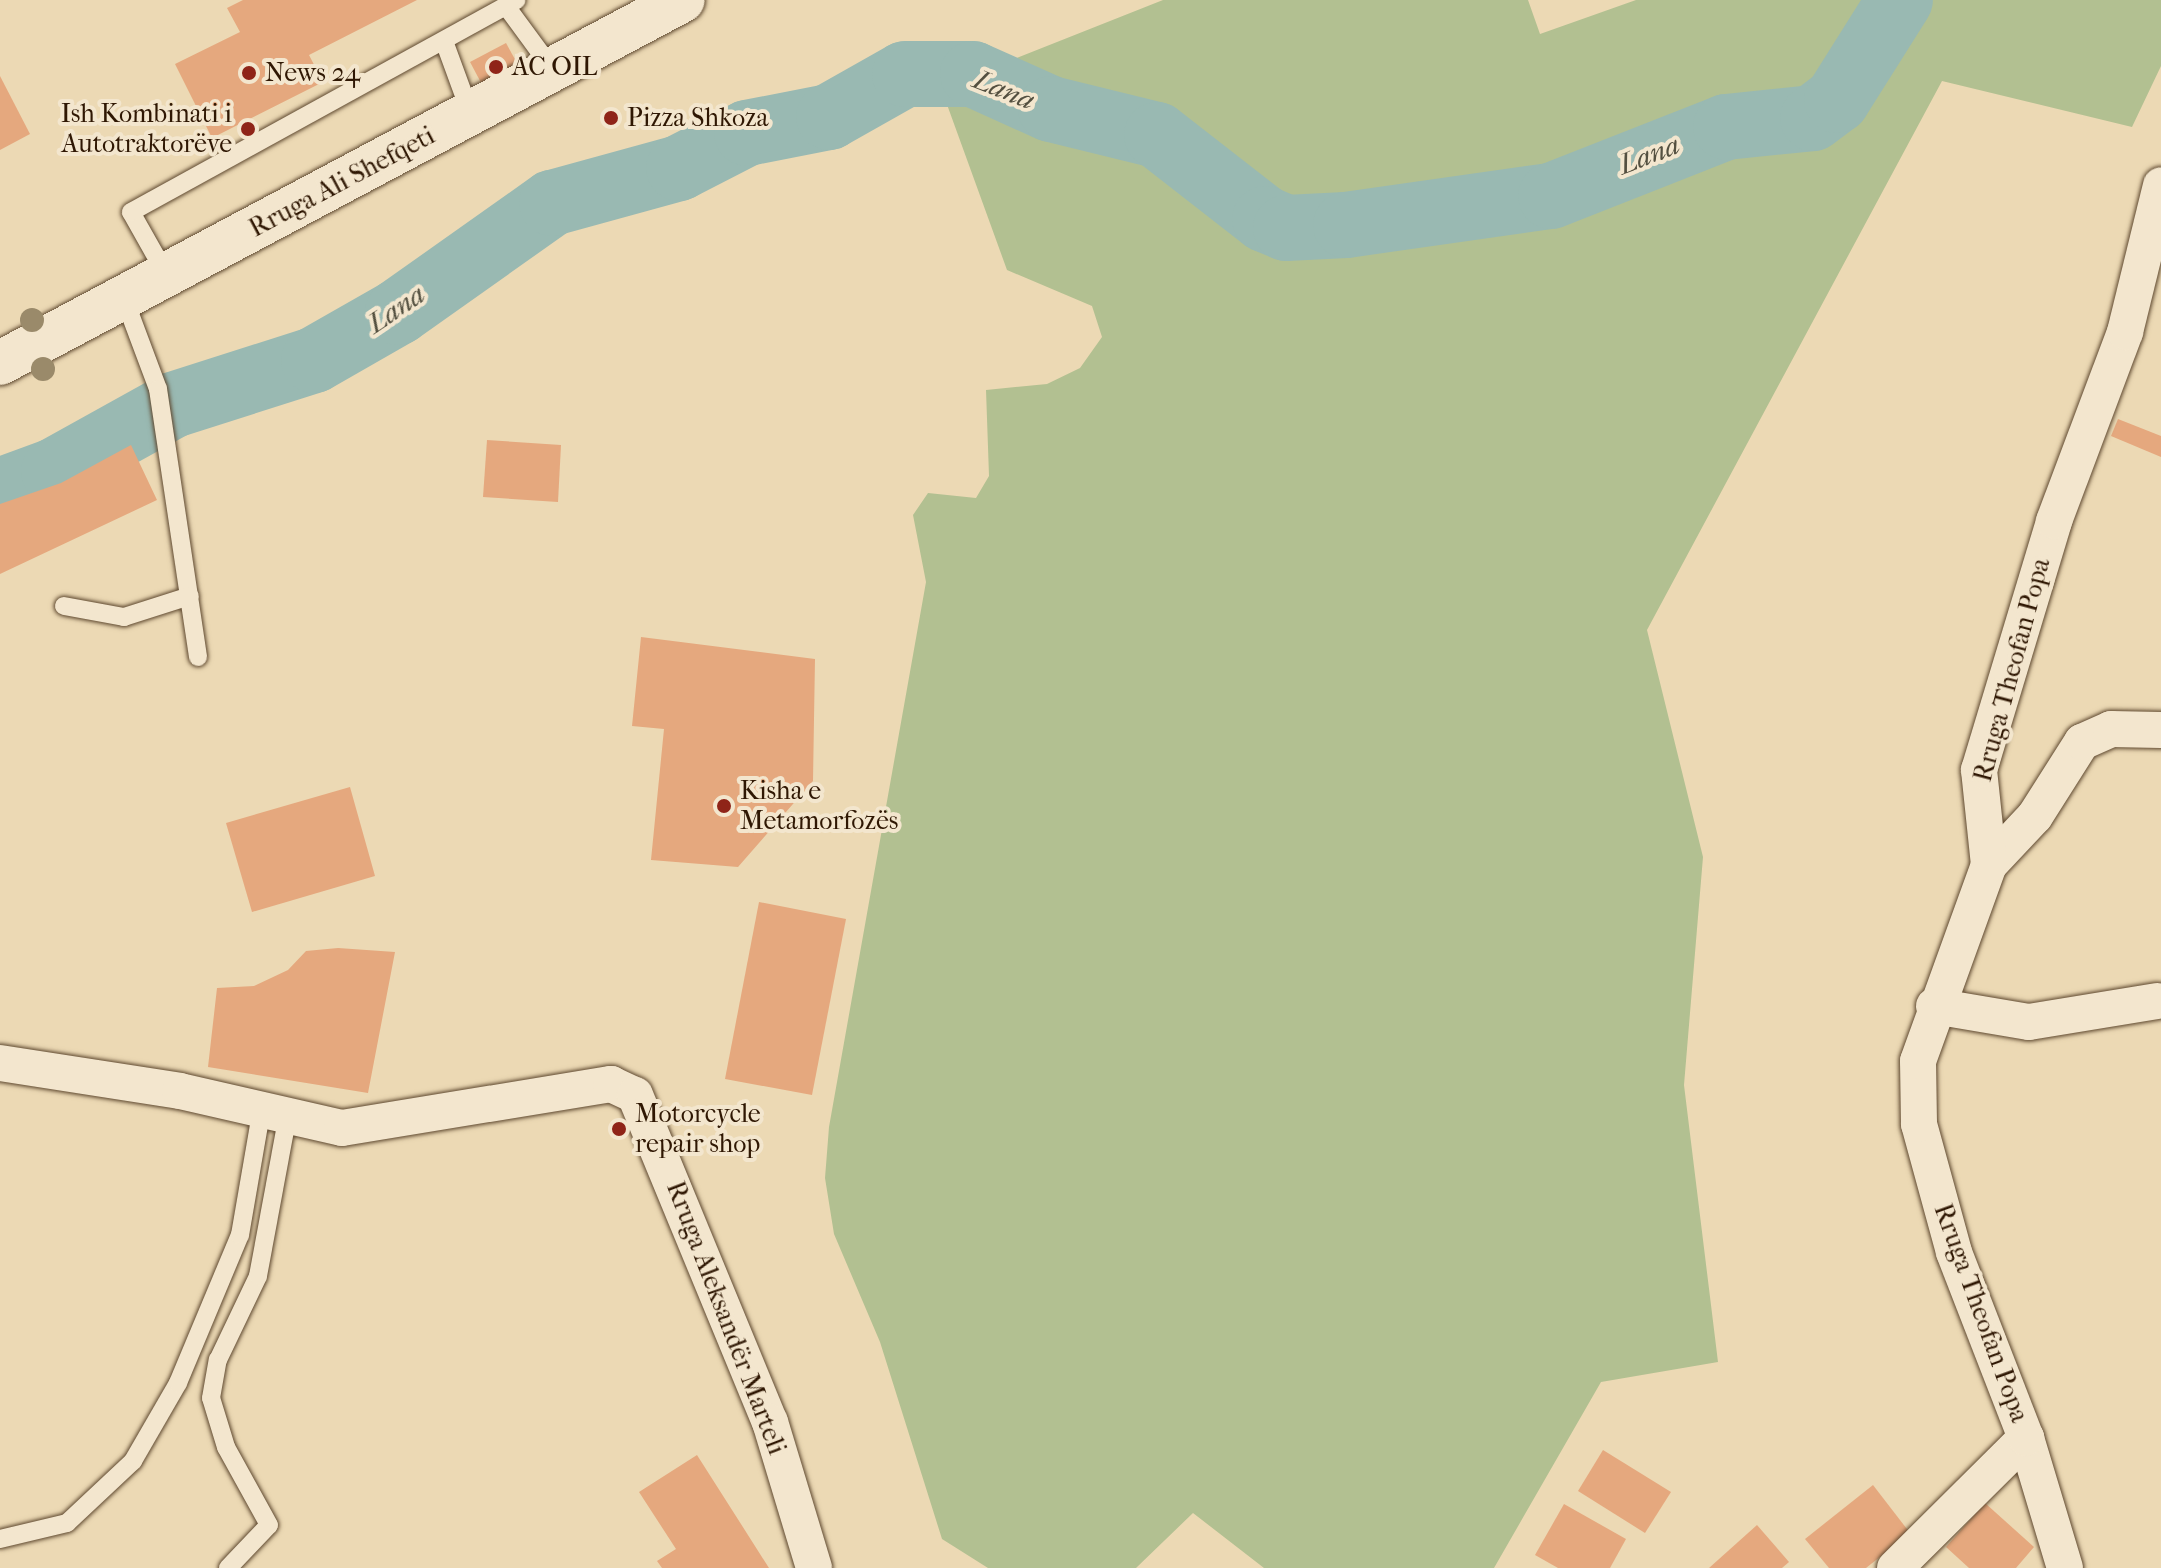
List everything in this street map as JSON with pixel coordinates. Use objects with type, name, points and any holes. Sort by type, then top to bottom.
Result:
[{"type":"main road","name":"Rruga Ali Shefqeti","points":[[0,363],[683,0]]},
{"type":"street","name":"Rruga Theofan Popa","points":[[2065,1568],[2026,1438],[1954,1252],[1919,1124],[1918,1061],[1934,1006],[1989,865],[1979,770],[2054,521],[2125,332],[2161,185]]},
{"type":"street","points":[[1989,865],[2035,816],[2082,742],[2111,729],[2161,730]]},
{"type":"street","points":[[1934,1006],[2029,1022],[2157,1001]]},
{"type":"street","name":"Rruga Aleksandër Marteli","points":[[0,1063],[180,1091],[274,1117],[342,1128],[611,1084],[635,1095],[770,1422],[814,1568]]},
{"type":"street","points":[[1895,1568],[2026,1438]]},
{"type":"lane","points":[[167,276],[131,212],[512,3],[553,70]]},
{"type":"lane","points":[[444,41],[470,112]]},
{"type":"lane","points":[[124,298],[158,389],[198,657]]},
{"type":"lane","points":[[64,606],[124,617],[190,596]]},
{"type":"lane","points":[[0,1539],[67,1523],[133,1461],[178,1383],[240,1235],[274,1117]]},
{"type":"lane","points":[[228,1568],[269,1525],[226,1447],[211,1398],[218,1360],[258,1276],[274,1117]]},
{"type":"green space","points":[[1163,0],[1528,0],[1540,34],[1636,0],[2161,0],[2161,66],[2132,127],[1942,81],[1647,630],[1703,857],[1684,1085],[1718,1362],[1601,1382],[1494,1568],[1264,1568],[1193,1513],[1136,1568],[988,1568],[942,1539],[880,1342],[834,1234],[825,1178],[829,1127],[926,582],[913,515],[928,493],[976,498],[989,476],[986,390],[1047,384],[1080,368],[1102,337],[1092,306],[1007,270],[941,88]]},
{"type":"building","name":"News 24","points":[[243,0],[417,0],[309,55],[323,82],[212,138],[175,64],[240,32],[227,8]]},
{"type":"building","name":"AC OIL","points":[[506,43],[522,72],[486,92],[470,62]]},
{"type":"building","points":[[0,76],[30,134],[0,150]]},
{"type":"building","points":[[2118,419],[2161,436],[2161,457],[2111,436]]},
{"type":"building","points":[[487,440],[561,445],[558,502],[483,497]]},
{"type":"building","points":[[131,445],[157,500],[0,574],[0,504],[61,483]]},
{"type":"building","points":[[641,637],[815,659],[813,781],[738,867],[651,860],[664,729],[632,726]]},
{"type":"building","points":[[350,787],[375,876],[252,912],[226,823]]},
{"type":"building","points":[[759,902],[846,919],[812,1095],[725,1079]]},
{"type":"building","points":[[338,948],[395,952],[368,1093],[208,1067],[217,988],[254,986],[288,970],[306,951]]},
{"type":"building","points":[[1603,1450],[1671,1492],[1645,1533],[1578,1491]]},
{"type":"building","points":[[697,1455],[769,1568],[662,1568],[657,1561],[676,1549],[639,1492]]},
{"type":"building","points":[[1873,1485],[1910,1533],[1866,1568],[1829,1568],[1805,1539]]},
{"type":"building","points":[[1985,1503],[2034,1547],[2016,1568],[1969,1568],[1946,1547]]},
{"type":"building","points":[[1564,1504],[1626,1539],[1610,1568],[1558,1568],[1535,1555]]},
{"type":"building","points":[[1757,1525],[1789,1562],[1782,1568],[1709,1568]]},
{"type":"waterway","name":"Lana","points":[[0,491],[54,471],[173,405],[314,360],[398,312],[552,203],[679,168],[747,133],[829,117],[905,74],[973,74],[1051,109],[1157,135],[1265,219],[1286,228],[1346,225],[1551,196],[1726,127],[1813,118],[1837,100],[1900,0]]},
{"type":"place","name":"AC OIL","points":[[496,67]]},
{"type":"place","name":"News 24","points":[[249,73]]},
{"type":"place","name":"Pizza Shkoza","points":[[611,118]]},
{"type":"place","name":"Ish Kombinati i Autotraktorëve","points":[[248,129]]},
{"type":"place","name":"Kisha e Metamorfozës","points":[[724,806]]},
{"type":"place","name":"Motorcycle repair shop","points":[[619,1129]]}]
